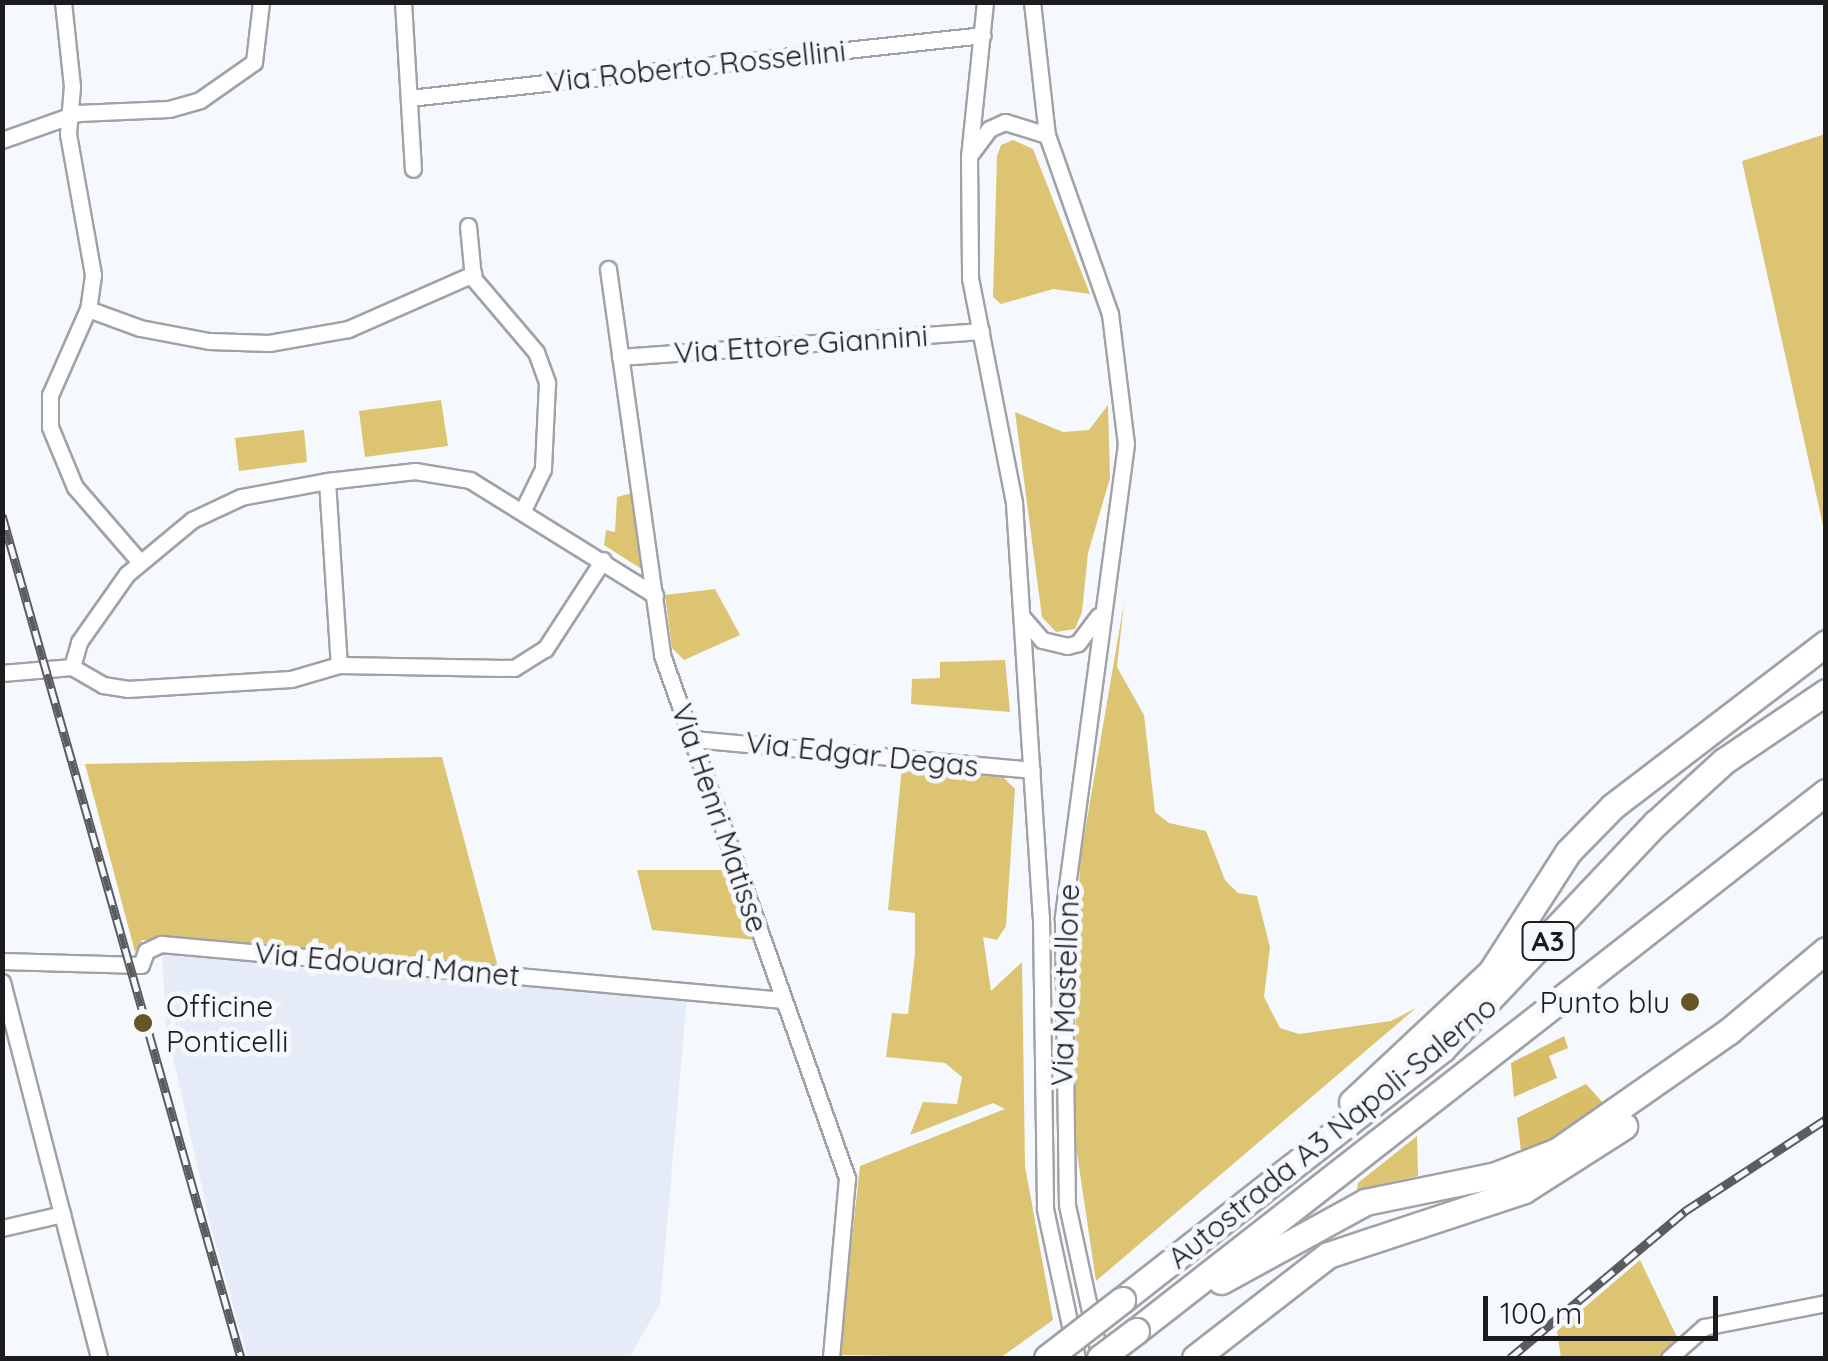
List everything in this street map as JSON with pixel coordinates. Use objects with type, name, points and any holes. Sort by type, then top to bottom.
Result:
[{"type":"highway","points":[[1267,1187],[1481,982],[1568,852],[1612,806],[1826,643]]},
{"type":"highway","name":"Autostrada A3 Napoli-Salerno","points":[[1047,1358],[1482,1014],[1656,823],[1724,760],[1826,692]]},
{"type":"highway","name":"Autostrada A3 Napoli-Salerno","points":[[1100,1358],[1826,792]]},
{"type":"highway","points":[[1195,1358],[1328,1256],[1524,1178],[1729,1031],[1826,950]]},
{"type":"highway","name":"A3","points":[[1136,1331],[1364,1202],[1497,1187]]},
{"type":"street","points":[[63,2],[72,86],[66,117],[92,262],[88,308],[50,394],[50,427],[75,486],[139,561]]},
{"type":"street","points":[[2,140],[66,117],[200,100],[254,62],[261,2]]},
{"type":"street","points":[[403,2],[413,170]]},
{"type":"street","name":"Via Mastellone","points":[[986,2],[969,156],[970,278],[1014,503],[1041,918],[1045,1209],[1077,1358]]},
{"type":"street","name":"Via Mastellone","points":[[1032,2],[1047,135],[1087,237],[1121,374],[1124,490],[1101,610],[1063,919],[1067,1205],[1100,1358]]},
{"type":"street","name":"Via Roberto Rossellini","points":[[409,98],[982,35]]},
{"type":"street","points":[[969,156],[989,129],[1004,122],[1047,135]]},
{"type":"street","points":[[468,226],[473,274],[536,352],[547,383],[543,469],[524,510]]},
{"type":"street","name":"Via Henri Matisse","points":[[608,269],[662,655],[847,1178],[831,1358]]},
{"type":"street","points":[[88,308],[174,335],[269,342],[348,329],[473,274]]},
{"type":"street","name":"Via Ettore Giannini","points":[[620,357],[980,331]]},
{"type":"street","points":[[72,667],[80,642],[139,561],[216,506],[327,482],[444,473],[481,484],[655,595]]},
{"type":"street","points":[[327,482],[339,665]]},
{"type":"street","points":[[2,673],[72,667],[103,685],[127,689],[291,679],[339,665],[522,666],[545,649],[603,560]]},
{"type":"street","points":[[1022,618],[1042,640],[1067,646],[1090,631],[1101,610]]},
{"type":"street","name":"Via Edgar Degas","points":[[692,739],[1032,770]]},
{"type":"street","points":[[1041,918],[1052,926],[1063,919]]},
{"type":"street","name":"Via Edouard Manet","points":[[2,961],[142,966],[146,952],[161,944],[783,1000]]},
{"type":"street","points":[[2,982],[99,1358]]},
{"type":"street","points":[[2,1228],[62,1214]]},
{"type":"street","points":[[1669,1358],[1704,1326],[1826,1302]]},
{"type":"shaded area","points":[[1826,134],[1825,534],[1742,161]]},
{"type":"shaded area","points":[[1013,140],[1033,149],[1090,294],[1053,289],[1001,304],[993,297],[997,156],[1001,145]]},
{"type":"shaded area","points":[[441,400],[448,446],[365,457],[359,411]]},
{"type":"shaded area","points":[[1108,405],[1110,478],[1088,553],[1082,612],[1075,629],[1056,632],[1042,617],[1015,412],[1063,432],[1089,430]]},
{"type":"shaded area","points":[[304,430],[307,462],[239,471],[235,438]]},
{"type":"shaded area","points":[[632,493],[643,570],[604,545],[606,530],[615,532],[617,497]]},
{"type":"shaded area","points":[[715,589],[740,635],[684,660],[672,648],[665,595]]},
{"type":"shaded area","points":[[1124,603],[1117,667],[1144,715],[1155,812],[1169,823],[1206,831],[1225,880],[1238,893],[1257,896],[1270,947],[1264,997],[1280,1028],[1299,1034],[1391,1021],[1416,1008],[1096,1281],[1073,1126],[1080,860]]},
{"type":"shaded area","points":[[1005,660],[1010,712],[911,704],[912,679],[940,678],[940,662]]},
{"type":"shaded area","points":[[442,757],[498,967],[142,940],[135,952],[85,764]]},
{"type":"shaded area","points":[[902,766],[1003,777],[1015,789],[1006,926],[997,940],[983,937],[991,991],[1022,962],[1025,1166],[1053,1320],[1000,1358],[839,1355],[860,1166],[1005,1109],[993,1103],[910,1135],[923,1102],[957,1104],[962,1077],[945,1063],[886,1057],[892,1013],[908,1014],[915,954],[915,913],[888,910]]},
{"type":"shaded area","points":[[637,870],[729,870],[756,940],[652,930]]},
{"type":"shaded area","points":[[162,953],[687,997],[660,1304],[629,1358],[248,1358],[209,1219],[166,1024]]},
{"type":"shaded area","points":[[1564,1036],[1568,1048],[1549,1056],[1557,1078],[1514,1097],[1511,1063]]},
{"type":"shaded area","points":[[1586,1084],[1603,1103],[1539,1146],[1521,1151],[1517,1118]]},
{"type":"shaded area","points":[[1417,1136],[1418,1176],[1357,1190],[1358,1183]]},
{"type":"shaded area","points":[[1640,1260],[1677,1337],[1672,1345],[1661,1358],[1561,1358],[1557,1331]]},
{"type":"railway","points":[[2,515],[241,1358]]},
{"type":"railway","points":[[1510,1358],[1685,1211],[1826,1119]]},
{"type":"place","name":"Punto blu","points":[[1690,1002]]},
{"type":"place","name":"Officine Ponticelli","points":[[143,1023]]}]
